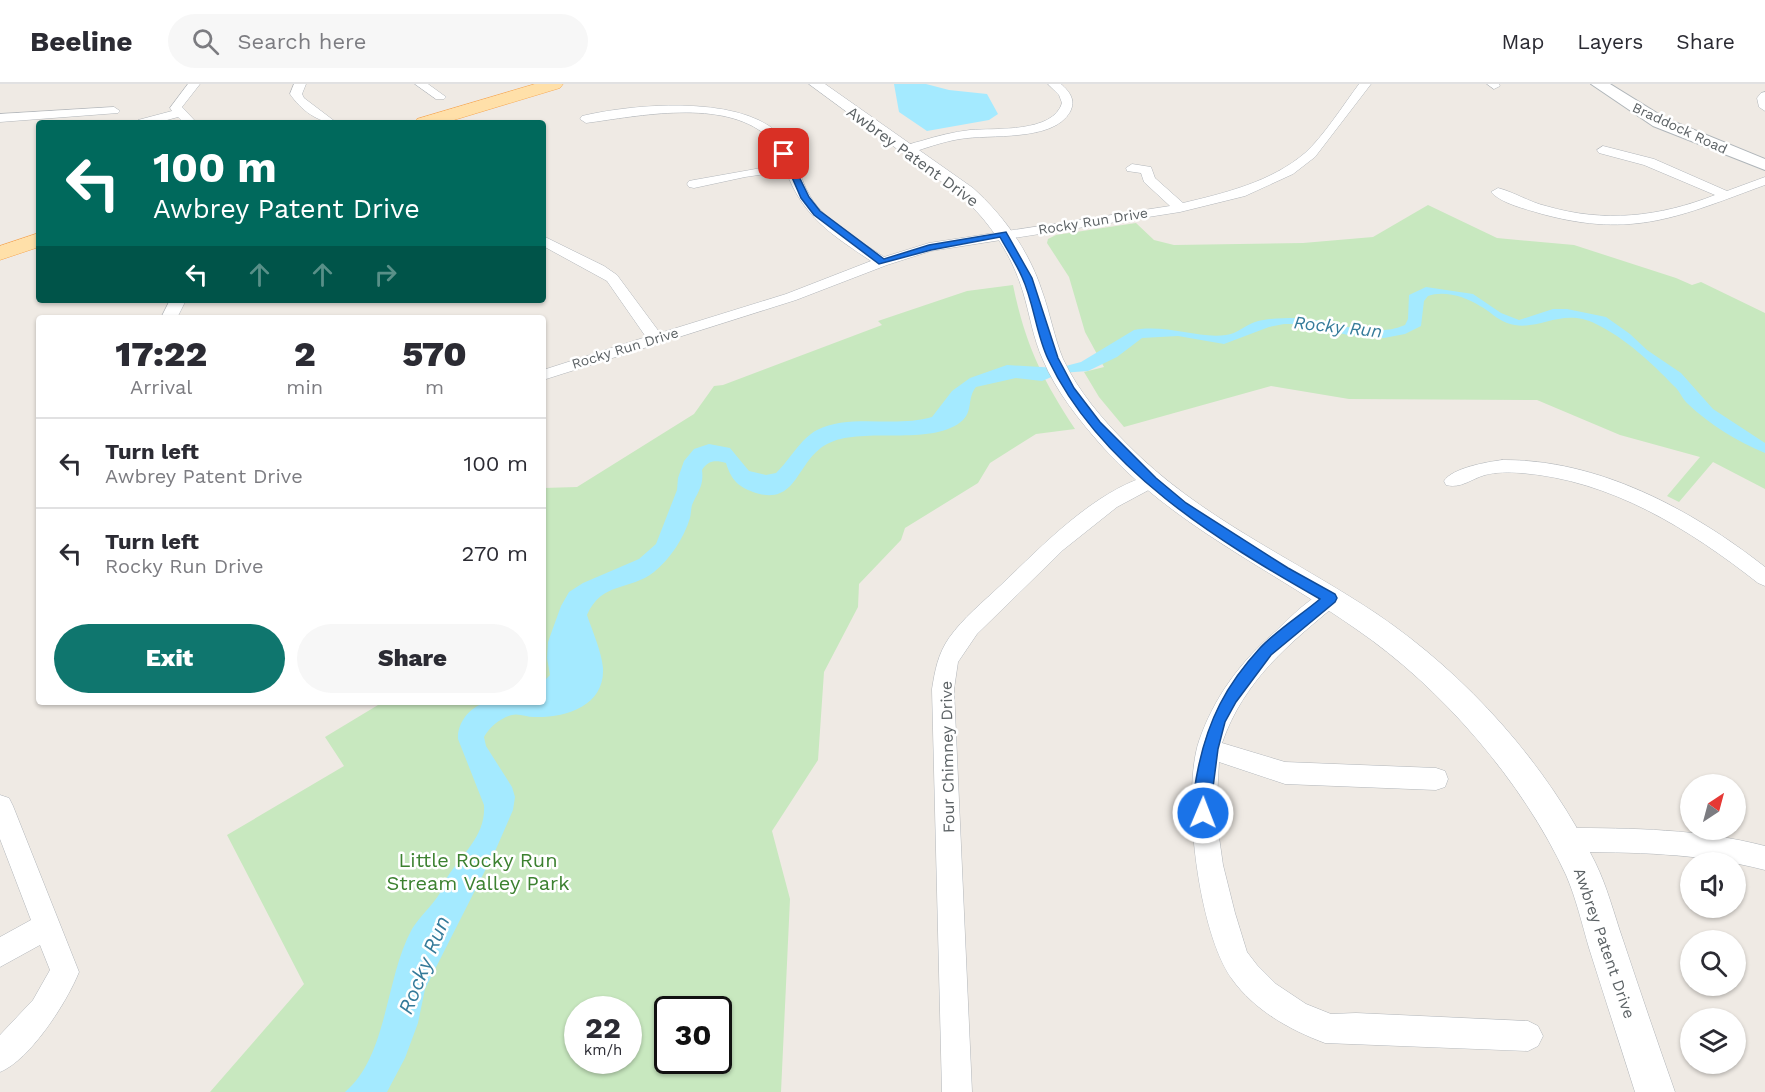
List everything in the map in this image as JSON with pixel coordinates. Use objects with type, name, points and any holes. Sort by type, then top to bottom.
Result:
[{"type":"main road","points":[[419,120],[526,84]]},
{"type":"main road","points":[[420,120],[554,84]]},
{"type":"main road","name":"Braddock Road","points":[[1599,84],[1659,122],[1765,165]]},
{"type":"main road","points":[[0,243],[36,231]]},
{"type":"main road","points":[[0,253],[36,241]]},
{"type":"street","points":[[187,120],[179,113],[178,103],[194,84]]},
{"type":"street","points":[[300,84],[296,94],[300,100],[327,120]]},
{"type":"street","points":[[421,84],[440,97]]},
{"type":"street","name":"Awbrey Patent Drive","points":[[816,84],[975,198],[1003,234],[1028,278],[1052,358],[1069,388],[1096,425],[1151,481],[1210,525],[1283,572],[1330,598],[1419,661],[1463,702],[1502,747],[1539,797],[1582,872],[1655,1092]]},
{"type":"street","points":[[1057,86],[1073,84]]},
{"type":"street","name":"Rocky Run Drive","points":[[546,374],[791,297],[882,262],[929,247],[1180,208],[1240,193],[1265,183],[1301,163],[1311,154],[1365,84]]},
{"type":"street","points":[[906,150],[963,134],[1018,131],[1045,125],[1060,117],[1067,108],[1068,100],[1057,86]]},
{"type":"street","points":[[1765,95],[1763,98],[1765,107]]},
{"type":"street","points":[[586,119],[685,109],[732,115],[756,123],[778,141],[805,198],[817,213],[882,262]]},
{"type":"street","points":[[0,118],[73,118],[114,111]]},
{"type":"street","points":[[152,120],[179,113]]},
{"type":"street","points":[[1603,150],[1649,162],[1725,195]]},
{"type":"street","points":[[694,184],[738,174],[790,167]]},
{"type":"street","points":[[1132,168],[1146,170],[1149,179],[1180,208]]},
{"type":"street","points":[[1498,192],[1521,204],[1543,211],[1611,219],[1667,215],[1765,181]]},
{"type":"street","points":[[546,242],[599,268],[612,278],[655,339]]},
{"type":"street","points":[[1454,481],[1481,469],[1494,467],[1545,470],[1600,483],[1635,495],[1682,518],[1716,539],[1765,579]]},
{"type":"street","name":"Four Chimney Drive","points":[[957,1092],[943,689],[947,662],[969,628],[1035,563],[1110,502],[1151,481]]},
{"type":"street","points":[[1330,598],[1266,651],[1249,671],[1218,721],[1210,749],[1204,781],[1203,813],[1214,882],[1230,945],[1240,968],[1264,993],[1298,1015],[1337,1031],[1356,1028],[1528,1036]]},
{"type":"street","points":[[1210,749],[1285,773],[1436,779]]},
{"type":"street","points":[[0,806],[65,972],[43,1010],[0,1057]]},
{"type":"street","points":[[1565,840],[1676,841],[1717,846],[1765,858]]},
{"type":"street","points":[[0,953],[48,925]]},
{"type":"green space","points":[[1428,205],[1497,238],[1574,245],[1692,285],[1701,282],[1765,313],[1765,489],[1713,462],[1679,502],[1667,496],[1700,457],[1620,435],[1537,400],[1349,399],[1271,386],[1124,427],[1099,397],[1084,372],[1104,367],[1085,332],[1069,277],[1047,243],[1048,239],[1056,235],[1136,223],[1154,240],[1174,245],[1303,243],[1373,237]]},
{"type":"green space","name":"Little Rocky Run Stream Valley Park","points":[[1013,285],[1023,325],[1036,360],[1053,394],[1075,429],[1036,434],[990,463],[978,483],[905,528],[901,540],[859,584],[858,607],[824,672],[818,760],[772,831],[790,899],[781,1092],[210,1092],[304,984],[227,835],[344,766],[325,737],[378,705],[546,705],[546,488],[577,487],[694,414],[714,386],[723,385],[882,325],[878,321],[967,291]]},
{"type":"water","points":[[894,84],[926,84],[949,90],[987,94],[998,114],[989,120],[927,131],[899,112]]},
{"type":"water","name":"Rocky Run","points":[[1426,287],[1473,294],[1501,313],[1519,320],[1553,309],[1567,309],[1606,317],[1630,334],[1647,350],[1681,373],[1713,409],[1765,443],[1765,453],[1734,438],[1705,419],[1647,360],[1617,336],[1596,324],[1583,319],[1571,318],[1529,325],[1507,323],[1468,300],[1455,295],[1434,294],[1428,296],[1424,301],[1421,326],[1405,334],[1384,338],[1348,335],[1299,324],[1284,324],[1269,327],[1224,344],[1178,336],[1142,338],[1117,357],[1088,371],[1061,373],[1042,381],[1016,378],[976,387],[966,416],[951,428],[919,435],[848,437],[834,441],[821,448],[789,487],[780,493],[769,495],[747,490],[735,481],[726,463],[716,461],[710,463],[702,470],[701,484],[692,505],[690,518],[671,554],[660,567],[645,578],[608,591],[593,604],[587,615],[599,648],[603,668],[598,692],[581,707],[559,715],[508,716],[495,724],[484,737],[486,746],[512,787],[515,797],[513,810],[496,849],[425,989],[418,1023],[405,1058],[387,1092],[345,1092],[359,1077],[370,1058],[378,1038],[396,970],[412,929],[437,898],[448,876],[472,843],[481,826],[484,805],[458,739],[462,722],[469,712],[479,705],[546,705],[546,679],[550,675],[547,658],[548,642],[561,606],[569,592],[583,583],[639,559],[656,544],[677,490],[678,478],[684,461],[694,449],[709,444],[730,448],[749,471],[766,475],[776,473],[800,444],[817,430],[844,422],[903,421],[932,417],[952,391],[970,378],[1007,365],[1058,368],[1081,362],[1134,330],[1158,329],[1215,336],[1234,333],[1251,323],[1276,318],[1309,319],[1365,330],[1392,329],[1405,325],[1408,319],[1409,295]]},
{"type":"route","points":[[784,154],[805,198],[817,213],[882,262],[929,247],[1003,234],[1028,278],[1052,358],[1069,388],[1111,442],[1151,481],[1182,506],[1283,572],[1330,598],[1266,651],[1231,698],[1218,721],[1210,749],[1204,781],[1203,813]]}]
